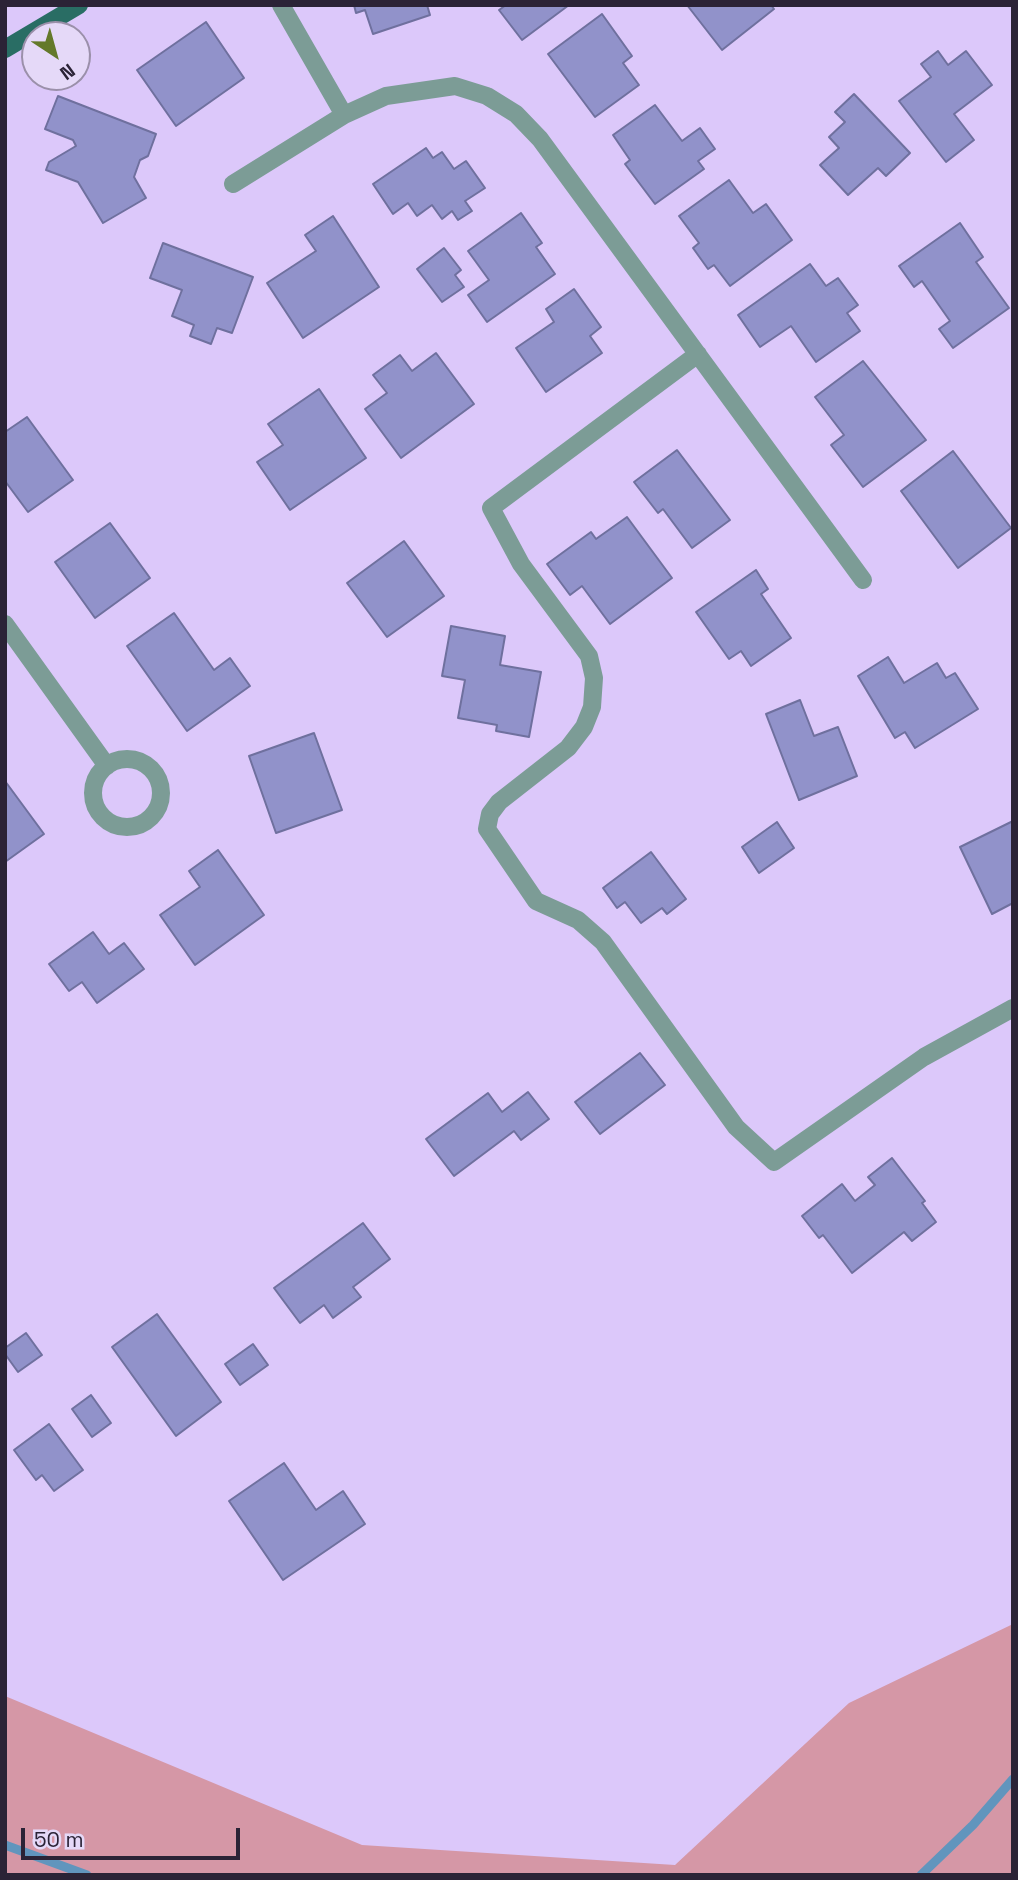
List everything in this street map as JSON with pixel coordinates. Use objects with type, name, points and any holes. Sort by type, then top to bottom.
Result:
[{"type":"main road","points":[[5,49],[79,5]]},
{"type":"street","points":[[281,5],[344,115]]},
{"type":"street","points":[[233,184],[344,115],[386,96],[421,88],[455,86],[487,96],[516,114],[540,139],[863,580]]},
{"type":"street","points":[[698,354],[491,508],[521,564],[589,656],[594,678],[592,707],[584,727],[568,748],[499,802],[490,814],[487,829],[536,901],[578,920],[603,942],[736,1127],[774,1162],[924,1057],[1013,1008]]},
{"type":"street","points":[[5,624],[107,766]]},
{"type":"shaded area","points":[[1013,1624],[1013,1875],[5,1875],[5,1696],[362,1845],[675,1865],[849,1703]]},
{"type":"building","points":[[354,5],[427,5],[430,15],[373,34],[365,10],[356,13]]},
{"type":"building","points":[[506,5],[569,5],[522,40],[499,10]]},
{"type":"building","points":[[687,5],[771,5],[774,9],[722,50]]},
{"type":"building","points":[[602,14],[632,56],[623,63],[639,85],[595,117],[548,54]]},
{"type":"building","points":[[206,22],[244,78],[176,126],[137,70]]},
{"type":"building","points":[[938,51],[948,65],[966,51],[992,85],[954,114],[974,140],[946,162],[899,101],[931,77],[921,64]]},
{"type":"building","points":[[854,94],[910,153],[886,176],[878,168],[848,195],[820,165],[839,148],[829,137],[845,122],[835,112]]},
{"type":"building","points":[[58,96],[156,134],[148,156],[140,160],[134,177],[146,198],[103,223],[78,182],[46,170],[49,162],[76,146],[73,140],[45,129]]},
{"type":"building","points":[[655,105],[682,141],[700,128],[715,149],[698,161],[704,169],[655,204],[625,164],[630,160],[613,135]]},
{"type":"building","points":[[426,148],[433,158],[442,152],[454,169],[466,161],[485,188],[465,201],[472,211],[458,220],[452,211],[442,219],[432,205],[417,216],[408,203],[393,214],[373,184]]},
{"type":"building","points":[[729,180],[753,213],[766,204],[792,240],[730,286],[714,265],[708,269],[693,248],[699,243],[679,216]]},
{"type":"building","points":[[521,213],[542,243],[536,247],[555,274],[487,322],[468,295],[489,280],[468,251]]},
{"type":"building","points":[[333,216],[379,287],[303,338],[267,283],[316,251],[305,235]]},
{"type":"building","points":[[960,223],[983,257],[976,262],[1009,308],[953,348],[939,329],[950,321],[922,281],[914,287],[899,266]]},
{"type":"building","points":[[163,243],[253,277],[232,333],[217,328],[211,344],[190,336],[194,325],[172,316],[182,290],[150,278]]},
{"type":"building","points":[[444,248],[461,270],[455,275],[464,287],[442,302],[417,269]]},
{"type":"building","points":[[810,264],[826,286],[838,278],[858,305],[847,313],[860,331],[816,362],[791,326],[760,347],[738,315]]},
{"type":"building","points":[[574,289],[601,327],[590,336],[602,353],[546,392],[516,348],[554,322],[546,309]]},
{"type":"building","points":[[436,353],[474,404],[401,458],[365,409],[387,393],[373,375],[400,355],[412,371]]},
{"type":"building","points":[[863,361],[926,440],[863,487],[831,445],[844,435],[815,397]]},
{"type":"building","points":[[319,389],[366,458],[290,510],[257,462],[283,445],[268,424]]},
{"type":"building","points":[[27,417],[73,480],[28,512],[5,481],[5,432]]},
{"type":"building","points":[[677,450],[730,520],[692,548],[663,509],[658,513],[634,482]]},
{"type":"building","points":[[953,451],[1011,528],[958,568],[901,491]]},
{"type":"building","points":[[627,517],[672,578],[610,624],[582,586],[570,595],[547,564],[591,532],[596,539]]},
{"type":"building","points":[[110,523],[150,578],[95,618],[55,562]]},
{"type":"building","points":[[404,541],[444,596],[387,637],[347,583]]},
{"type":"building","points":[[756,570],[768,589],[761,594],[791,638],[751,666],[741,651],[729,659],[696,612]]},
{"type":"building","points":[[174,613],[214,670],[230,658],[250,686],[187,731],[127,646]]},
{"type":"building","points":[[451,626],[505,636],[500,665],[541,672],[529,737],[496,731],[497,725],[458,718],[465,680],[442,676]]},
{"type":"building","points":[[888,657],[904,683],[937,663],[946,678],[955,673],[978,709],[915,748],[905,732],[895,738],[858,676]]},
{"type":"building","points":[[800,700],[814,736],[838,727],[857,776],[799,800],[766,714]]},
{"type":"building","points":[[314,733],[342,810],[276,833],[249,756]]},
{"type":"building","points":[[5,781],[44,834],[5,862]]},
{"type":"building","points":[[1013,821],[1013,903],[992,914],[960,847]]},
{"type":"building","points":[[777,822],[794,848],[759,873],[742,847]]},
{"type":"building","points":[[218,850],[264,915],[195,965],[160,915],[200,887],[189,871]]},
{"type":"building","points":[[651,852],[686,899],[667,914],[662,908],[641,923],[625,902],[617,908],[603,888]]},
{"type":"building","points":[[93,932],[109,954],[124,943],[144,969],[97,1003],[82,982],[69,991],[49,964]]},
{"type":"building","points":[[640,1053],[665,1085],[600,1134],[575,1102]]},
{"type":"building","points":[[528,1092],[549,1119],[521,1140],[514,1131],[454,1176],[426,1139],[488,1093],[502,1112]]},
{"type":"building","points":[[892,1158],[925,1201],[922,1203],[936,1222],[912,1241],[904,1232],[852,1273],[823,1235],[819,1238],[802,1216],[842,1184],[855,1201],[875,1185],[868,1177]]},
{"type":"building","points":[[363,1223],[390,1259],[353,1287],[361,1297],[333,1318],[324,1305],[300,1323],[274,1288]]},
{"type":"building","points":[[157,1314],[221,1402],[176,1436],[112,1347]]},
{"type":"building","points":[[26,1333],[42,1355],[18,1372],[5,1354],[5,1348]]},
{"type":"building","points":[[253,1344],[268,1365],[240,1385],[225,1364]]},
{"type":"building","points":[[91,1395],[111,1423],[92,1437],[72,1409]]},
{"type":"building","points":[[49,1424],[83,1470],[54,1491],[42,1475],[36,1480],[14,1450]]},
{"type":"building","points":[[284,1463],[316,1510],[343,1491],[365,1524],[283,1580],[229,1501]]},
{"type":"waterway","points":[[921,1875],[973,1825],[1013,1779]]},
{"type":"waterway","points":[[5,1845],[87,1875]]}]
